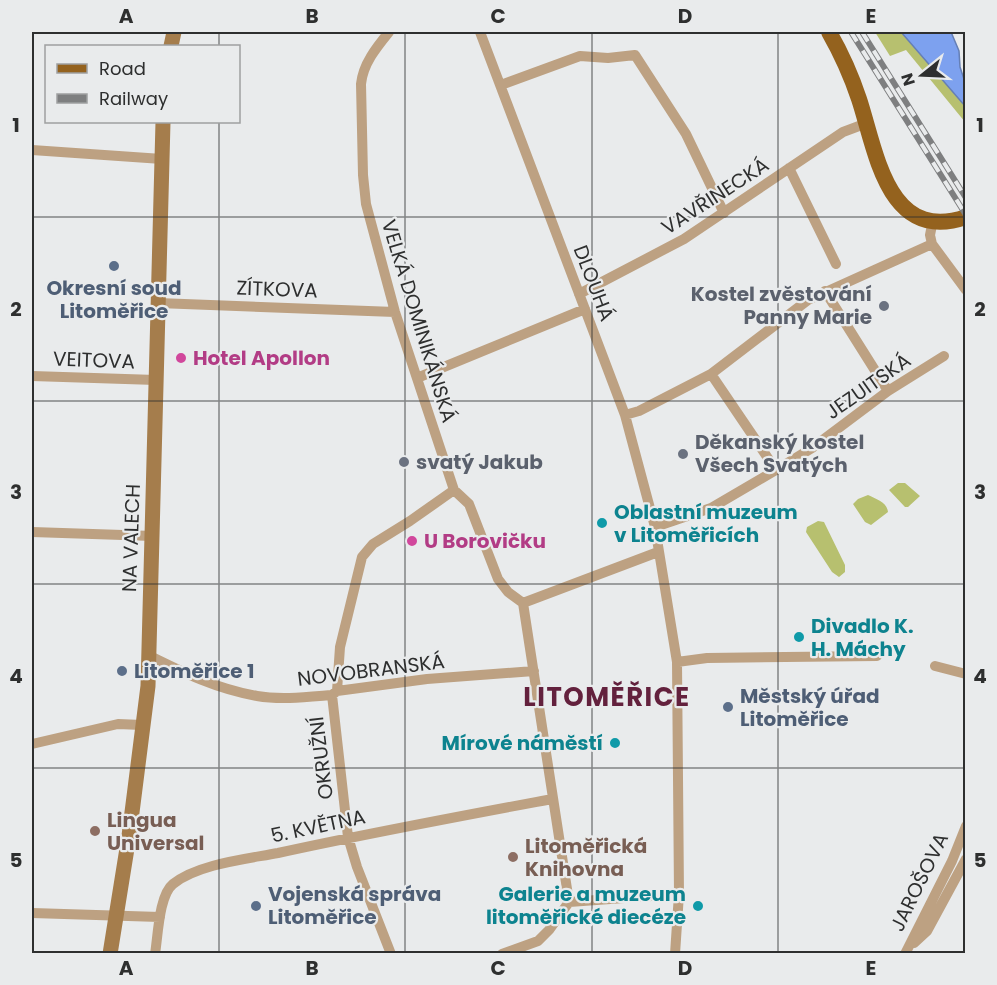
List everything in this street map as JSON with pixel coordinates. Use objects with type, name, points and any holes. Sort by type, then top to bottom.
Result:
[{"type":"main road","points":[[829,32],[853,81],[880,169],[892,194],[910,212],[933,220],[961,218]]},
{"type":"main road","name":"NA VALECH","points":[[110,954],[129,836],[148,686],[163,123]]},
{"type":"street","name":"VELKÁ DOMINIKÁNSKÁ","points":[[389,32],[370,57],[362,73],[360,99],[366,204],[395,312],[454,490],[469,504],[498,579],[508,592],[523,603]]},
{"type":"street","name":"DLOUHÁ","points":[[480,32],[625,415],[655,527],[658,552]]},
{"type":"street","points":[[501,85],[580,56],[608,58],[635,55],[686,134],[724,213]]},
{"type":"street","name":"VAVŘINECKÁ","points":[[579,294],[684,240],[843,132],[867,123]]},
{"type":"street","points":[[32,150],[162,159]]},
{"type":"street","points":[[789,168],[836,264]]},
{"type":"street","points":[[933,220],[930,235],[932,244],[966,290]]},
{"type":"street","points":[[625,415],[639,411],[711,374],[808,300],[932,244]]},
{"type":"street","points":[[825,291],[888,391]]},
{"type":"street","name":"ZÍTKOVA","points":[[158,303],[395,312]]},
{"type":"street","points":[[417,378],[585,309]]},
{"type":"street","name":"JEZUITSKÁ","points":[[655,527],[711,508],[776,470],[812,448],[888,391],[944,356]]},
{"type":"street","points":[[711,374],[776,470]]},
{"type":"street","name":"VEITOVA","points":[[32,376],[156,380]]},
{"type":"street","name":"OKRUŽNÍ","points":[[392,954],[357,867],[348,837],[334,693],[340,647],[362,557],[373,544],[454,490]]},
{"type":"street","points":[[32,532],[153,536]]},
{"type":"street","points":[[502,954],[538,941],[569,902],[523,603],[658,552],[677,662],[679,894],[675,954]]},
{"type":"street","name":"NOVOBRANSKÁ","points":[[148,655],[204,682],[258,696],[285,698],[427,679],[534,671]]},
{"type":"street","points":[[677,662],[707,658],[877,656]]},
{"type":"street","points":[[935,666],[966,674]]},
{"type":"street","points":[[32,744],[118,724],[142,725]]},
{"type":"street","name":"5. KVĚTNA","points":[[156,954],[160,917],[166,891],[185,876],[214,866],[348,837],[552,799]]},
{"type":"street","name":"JAROŠOVA","points":[[906,951],[952,861],[966,826]]},
{"type":"street","points":[[906,951],[927,931],[966,859]]},
{"type":"street","points":[[569,902],[679,894]]},
{"type":"street","points":[[32,913],[160,917]]},
{"type":"street","points":[[538,941],[539,954]]},
{"type":"green space","points":[[875,32],[901,32],[965,106],[965,122],[906,50],[890,56]]},
{"type":"green space","points":[[898,483],[905,483],[920,496],[908,507],[905,507],[889,490]]},
{"type":"green space","points":[[868,495],[883,503],[888,512],[871,525],[865,522],[853,504]]},
{"type":"green space","points":[[818,521],[824,522],[845,565],[845,572],[839,577],[832,572],[806,532],[807,527]]},
{"type":"water","points":[[901,32],[951,32],[959,51],[960,67],[965,82],[965,106]]},
{"type":"railway","points":[[851,32],[966,215]]},
{"type":"railway","points":[[862,32],[966,198]]},
{"type":"place","name":"Okresní soud Litoměřice","points":[[114,266]]},
{"type":"place","name":"Kostel zvěstování Panny Marie","points":[[884,306]]},
{"type":"place","name":"Hotel Apollon","points":[[181,358]]},
{"type":"place","name":"Děkanský kostel Všech Svatých","points":[[683,454]]},
{"type":"place","name":"svatý Jakub","points":[[404,462]]},
{"type":"place","name":"Oblastní muzeum v Litoměřicích","points":[[602,523]]},
{"type":"place","name":"U Borovičku","points":[[412,541]]},
{"type":"place","name":"Divadlo K. H. Máchy","points":[[799,637]]},
{"type":"place","name":"Litoměřice 1","points":[[122,671]]},
{"type":"place","name":"Městský úřad Litoměřice","points":[[728,707]]},
{"type":"place","name":"Mírové náměstí","points":[[615,743]]},
{"type":"place","name":"Lingua Universal","points":[[95,831]]},
{"type":"place","name":"Litoměřická Knihovna","points":[[513,857]]},
{"type":"place","name":"Vojenská správa Litoměřice","points":[[256,906]]},
{"type":"place","name":"Galerie a muzeum litoměřické diecéze","points":[[698,906]]},
{"type":"district","name":"LITOMĚŘICE","points":[[607,697]]}]
